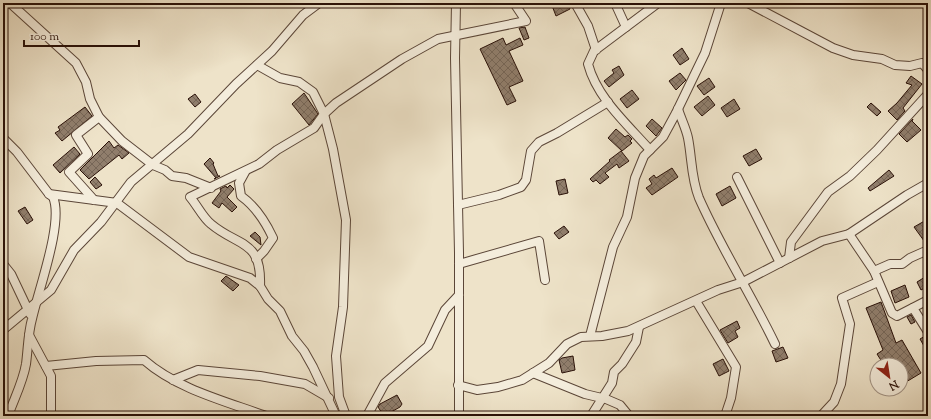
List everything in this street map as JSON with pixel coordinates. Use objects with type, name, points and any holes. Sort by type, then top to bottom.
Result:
[{"type":"street","points":[[10,3],[76,63],[86,82],[90,99],[98,118],[122,141],[153,165],[165,170],[172,176],[186,178],[211,188]]},
{"type":"street","points":[[3,330],[51,290],[74,250],[116,202],[131,182],[188,134],[236,84],[257,65],[303,15],[319,3]]},
{"type":"street","points":[[456,3],[459,416]]},
{"type":"street","points":[[260,286],[260,269],[256,259],[247,246],[240,240],[230,237],[207,221],[190,197],[246,172],[276,150],[314,128],[324,114],[336,102],[402,59],[438,39],[526,21],[514,3]]},
{"type":"street","points":[[575,3],[588,26],[596,50]]},
{"type":"street","points":[[615,3],[626,27]]},
{"type":"street","points":[[650,150],[615,113],[591,75],[588,64],[596,50],[658,3]]},
{"type":"street","points":[[590,336],[613,247],[627,217],[635,178],[644,156],[663,137],[678,109],[705,53],[721,3]]},
{"type":"street","points":[[748,3],[833,48],[853,55],[882,59],[894,65],[910,66],[922,63],[928,56]]},
{"type":"street","points":[[922,63],[928,70]]},
{"type":"street","points":[[257,65],[280,78],[299,82],[313,92],[324,114],[333,148],[346,220],[343,307],[336,356],[339,397],[346,416]]},
{"type":"street","points":[[789,258],[791,242],[828,192],[850,176],[877,150],[928,94]]},
{"type":"street","points":[[458,205],[499,195],[521,187],[526,180],[531,151],[538,142],[557,134],[608,102]]},
{"type":"street","points":[[678,109],[688,138],[691,170],[699,196],[725,250],[775,344]]},
{"type":"street","points":[[94,200],[69,172],[88,154],[76,135],[98,118]]},
{"type":"street","points":[[3,138],[17,152],[56,202],[56,223],[46,272],[32,319],[26,365],[8,416]]},
{"type":"street","points":[[246,172],[239,183],[241,196],[250,202],[267,225],[273,238],[256,259]]},
{"type":"street","points":[[738,177],[780,262]]},
{"type":"street","points":[[458,385],[477,390],[498,387],[522,380],[548,363],[567,344],[581,337],[628,331],[743,282],[822,241],[849,234],[907,194],[928,183]]},
{"type":"street","points":[[49,194],[116,202],[189,257],[250,278],[260,286],[280,311],[292,336],[313,367],[329,398],[336,416]]},
{"type":"street","points":[[849,234],[874,271],[892,314],[897,316],[928,300]]},
{"type":"street","points":[[459,264],[500,254],[540,241],[545,280]]},
{"type":"street","points":[[874,271],[890,264],[902,264],[927,252]]},
{"type":"street","points":[[3,264],[11,274],[32,319]]},
{"type":"street","points":[[821,416],[834,402],[841,384],[850,324],[842,298],[878,282]]},
{"type":"street","points":[[367,416],[385,383],[428,346],[445,310],[459,296]]},
{"type":"street","points":[[696,301],[736,367],[731,398],[725,416]]},
{"type":"street","points":[[913,308],[928,332]]},
{"type":"street","points":[[590,416],[612,383],[614,372],[622,364],[636,342],[639,327]]},
{"type":"street","points":[[29,335],[51,376],[51,416]]},
{"type":"street","points":[[46,366],[96,361],[144,360],[159,373],[173,380],[266,416]]},
{"type":"street","points":[[173,380],[198,370],[260,376],[305,384],[329,398]]},
{"type":"street","points":[[533,373],[586,394],[603,398],[620,405],[629,416]]},
{"type":"building","points":[[551,3],[567,3],[570,9],[556,16]]},
{"type":"building","points":[[525,27],[529,38],[524,40],[519,28]]},
{"type":"building","points":[[503,38],[506,45],[520,38],[523,45],[509,51],[523,81],[509,87],[516,101],[507,105],[480,49]]},
{"type":"building","points":[[682,48],[689,59],[680,65],[673,55]]},
{"type":"building","points":[[619,66],[624,75],[609,87],[604,81],[614,73],[612,70]]},
{"type":"building","points":[[680,73],[686,80],[676,90],[669,81]]},
{"type":"building","points":[[911,76],[922,84],[903,108],[905,111],[897,120],[888,111],[912,85],[906,83]]},
{"type":"building","points":[[709,78],[715,87],[704,95],[697,86]]},
{"type":"building","points":[[632,90],[639,99],[627,108],[620,99]]},
{"type":"building","points":[[304,93],[318,114],[309,125],[292,104]]},
{"type":"building","points":[[195,94],[201,102],[195,107],[188,99]]},
{"type":"building","points":[[708,96],[715,105],[702,116],[694,107]]},
{"type":"building","points":[[734,99],[740,109],[727,117],[721,108]]},
{"type":"building","points":[[871,103],[881,112],[877,116],[867,107]]},
{"type":"building","points":[[85,107],[92,116],[62,141],[55,133],[60,130],[58,127]]},
{"type":"building","points":[[652,119],[662,128],[656,136],[646,126]]},
{"type":"building","points":[[913,119],[912,121],[921,130],[907,142],[899,134]]},
{"type":"building","points":[[616,129],[625,137],[628,135],[632,139],[630,141],[632,143],[622,151],[608,138]]},
{"type":"building","points":[[109,141],[114,148],[118,145],[129,153],[122,159],[119,155],[89,179],[80,170]]},
{"type":"building","points":[[74,147],[80,154],[60,173],[53,165]]},
{"type":"building","points":[[756,149],[762,159],[749,166],[743,156]]},
{"type":"building","points":[[621,151],[629,161],[619,168],[617,164],[605,173],[609,177],[600,184],[596,180],[593,182],[590,179],[610,161],[609,160]]},
{"type":"building","points":[[210,158],[214,163],[213,164],[218,176],[220,176],[216,178],[204,164]]},
{"type":"building","points":[[672,168],[678,177],[652,195],[646,188],[652,184],[649,179],[654,175],[656,178]]},
{"type":"building","points":[[889,170],[894,176],[870,191],[868,188]]},
{"type":"building","points":[[95,177],[102,185],[96,189],[90,182]]},
{"type":"building","points":[[565,179],[568,193],[559,195],[556,181]]},
{"type":"building","points":[[230,185],[234,189],[227,197],[237,207],[232,212],[222,203],[219,208],[212,203],[221,191],[220,189],[226,186],[227,188]]},
{"type":"building","points":[[730,186],[736,198],[722,206],[716,194]]},
{"type":"building","points":[[25,207],[33,220],[27,224],[18,211]]},
{"type":"building","points":[[928,219],[928,245],[927,245],[914,227]]},
{"type":"building","points":[[564,226],[569,232],[559,239],[554,233]]},
{"type":"building","points":[[255,232],[260,237],[261,245],[250,236]]},
{"type":"building","points":[[226,276],[239,285],[233,291],[221,281]]},
{"type":"building","points":[[925,277],[928,286],[921,290],[917,282]]},
{"type":"building","points":[[905,285],[909,297],[895,303],[891,291]]},
{"type":"building","points":[[881,302],[896,343],[902,340],[921,373],[909,380],[909,357],[879,357],[877,354],[883,350],[866,308]]},
{"type":"building","points":[[911,315],[915,322],[911,324],[907,317]]},
{"type":"building","points":[[737,321],[740,328],[735,331],[738,337],[728,343],[720,330]]},
{"type":"building","points":[[925,336],[928,340],[928,353],[920,339]]},
{"type":"building","points":[[783,347],[788,358],[776,362],[772,351]]},
{"type":"building","points":[[573,356],[575,370],[562,373],[559,360]]},
{"type":"building","points":[[723,359],[729,371],[719,376],[713,364]]},
{"type":"building","points":[[397,395],[402,404],[400,407],[384,416],[378,407],[380,404]]}]
